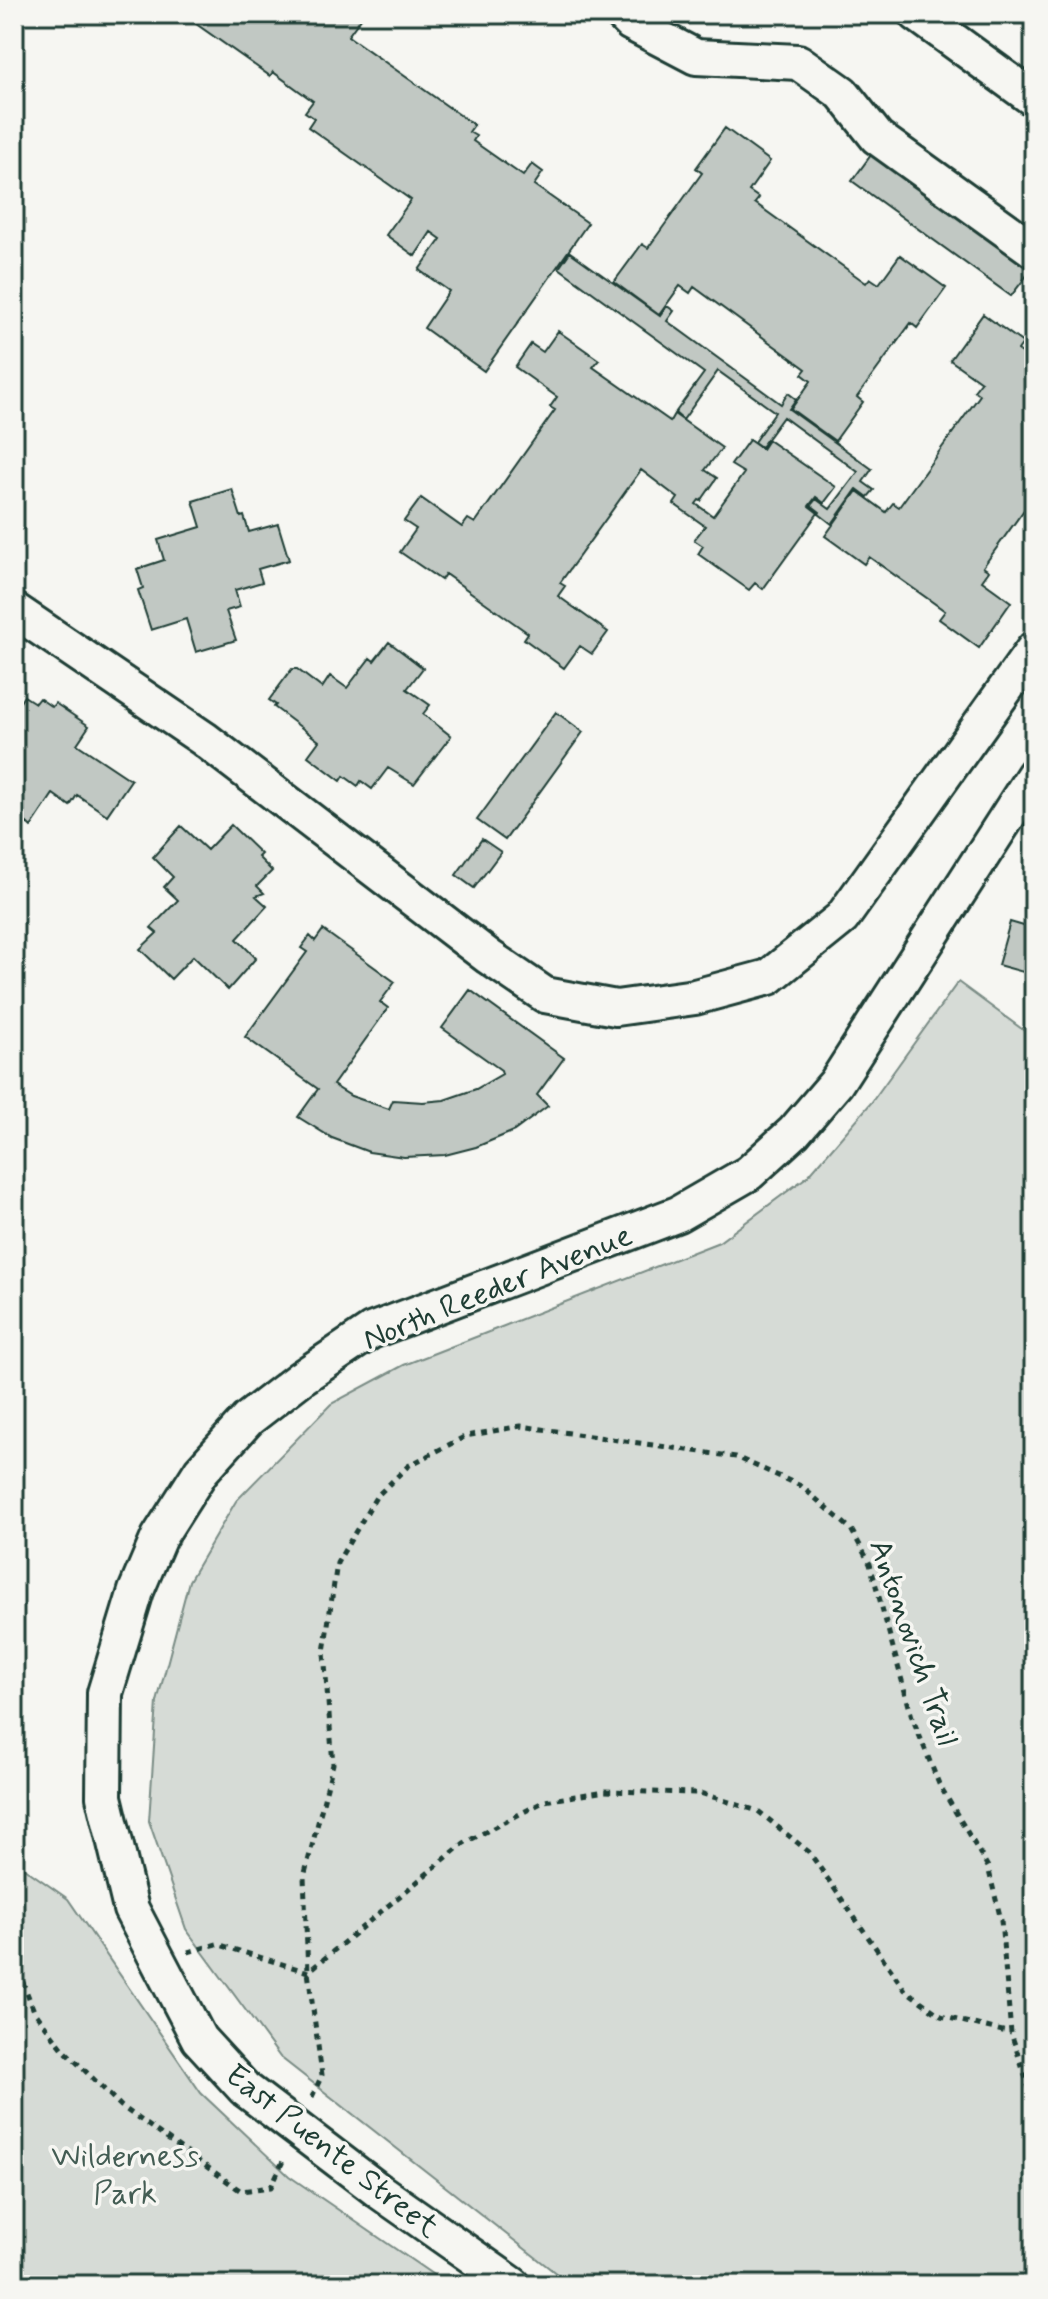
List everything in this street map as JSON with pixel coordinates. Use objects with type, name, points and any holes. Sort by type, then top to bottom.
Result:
[{"type":"street","points":[[622,14],[631,23],[696,57],[798,62],[842,93],[877,137],[1034,250]]},
{"type":"street","points":[[917,14],[1034,99]]},
{"type":"street","points":[[14,610],[204,739],[489,957],[545,995],[616,1008],[695,997],[769,977],[842,918],[1034,649]]},
{"type":"street","name":"North Reeder Avenue","points":[[131,1909],[104,1797],[105,1693],[147,1564],[159,1537],[201,1471],[248,1419],[301,1378],[371,1331],[678,1214],[749,1173],[794,1132],[836,1083],[1032,782]]},
{"type":"street","name":"East Puente Street","points":[[131,1909],[199,2039],[245,2089],[379,2191],[513,2285]]},
{"type":"path","name":"Antonovich Trail","points":[[309,2103],[322,2075],[308,1972],[304,1877],[333,1764],[324,1652],[337,1563],[376,1497],[408,1466],[466,1436],[521,1426],[736,1457],[801,1486],[851,1529],[870,1564],[912,1717],[939,1784],[988,1867],[1001,1920],[1011,2033],[1034,2103]]},
{"type":"path","points":[[157,1961],[217,1944],[308,1972],[464,1843],[545,1801],[605,1791],[700,1793],[758,1811],[809,1852],[905,1990],[941,2016],[1011,2033]]},
{"type":"path","points":[[14,1959],[34,2011],[64,2050],[121,2106],[166,2140],[241,2191],[271,2187],[283,2159]]},
{"type":"green space","points":[[958,982],[1034,1038],[1034,2285],[571,2285],[280,2057],[186,1929],[149,1821],[157,1702],[189,1581],[236,1501],[331,1404],[404,1365],[719,1242],[808,1176],[871,1103]]},
{"type":"green space","name":"Wilderness Park","points":[[14,1861],[68,1899],[201,2093],[289,2176],[448,2285],[14,2285]]},
{"type":"building","points":[[182,14],[364,14],[348,36],[474,125],[469,132],[476,136],[473,141],[523,176],[532,164],[543,172],[534,185],[588,223],[484,371],[424,328],[449,291],[419,270],[441,239],[431,232],[415,256],[386,235],[411,200],[308,127],[314,118],[305,112],[313,101],[273,72],[270,76]]},
{"type":"building","points":[[725,128],[770,161],[749,191],[759,198],[755,203],[866,283],[870,278],[879,284],[900,255],[946,288],[917,328],[911,323],[857,397],[863,402],[835,441],[791,409],[811,381],[802,374],[806,369],[694,287],[690,293],[680,286],[659,315],[614,282],[642,244],[648,248],[702,173],[696,168]]},
{"type":"building","points":[[871,155],[1031,270],[1011,296],[852,181]]},
{"type":"building","points":[[570,252],[660,316],[667,306],[674,311],[667,321],[781,404],[788,393],[796,399],[789,409],[872,469],[863,482],[874,490],[868,497],[857,489],[832,524],[811,505],[816,499],[830,509],[858,472],[783,417],[761,447],[754,442],[775,412],[718,371],[683,420],[675,413],[704,373],[559,268]]},
{"type":"building","points":[[983,314],[1023,343],[1018,350],[1034,362],[1034,496],[983,567],[989,571],[982,581],[1011,602],[979,648],[939,619],[945,611],[869,557],[864,564],[825,536],[857,491],[886,512],[893,503],[899,507],[980,395],[974,391],[981,382],[950,360]]},
{"type":"building","points":[[558,331],[599,360],[593,367],[670,421],[674,414],[722,448],[705,470],[717,478],[696,504],[713,516],[744,473],[731,465],[749,440],[762,449],[768,440],[836,487],[824,503],[816,497],[809,506],[818,513],[763,589],[755,583],[749,590],[698,554],[703,546],[694,540],[705,526],[674,504],[678,498],[641,470],[560,583],[565,586],[558,596],[608,632],[592,654],[580,646],[564,668],[524,639],[528,633],[445,574],[441,580],[400,552],[416,529],[404,521],[421,498],[462,527],[468,519],[475,523],[555,410],[550,407],[557,397],[515,367],[531,344],[543,352]]},
{"type":"building","points":[[232,489],[249,532],[278,524],[289,560],[258,569],[262,582],[235,590],[240,607],[226,611],[236,640],[196,652],[186,619],[151,630],[138,590],[143,588],[137,569],[164,560],[158,540],[201,527],[193,501]]},
{"type":"building","points":[[389,642],[423,668],[407,689],[430,705],[423,714],[451,736],[414,784],[388,768],[372,789],[361,781],[358,786],[344,776],[341,781],[308,756],[319,741],[269,700],[292,669],[297,669],[322,688],[330,676],[347,688],[370,658],[374,661]]},
{"type":"building","points":[[24,696],[35,703],[39,698],[52,707],[55,703],[89,726],[77,744],[131,780],[107,815],[77,795],[70,806],[53,794],[31,827],[27,823],[14,841],[14,711]]},
{"type":"building","points":[[556,712],[583,732],[505,840],[477,820]]},
{"type":"building","points":[[231,825],[261,854],[258,857],[272,871],[257,886],[264,893],[256,896],[267,906],[237,939],[256,958],[228,990],[193,956],[171,979],[140,949],[157,933],[151,928],[178,900],[164,887],[173,877],[153,857],[181,826],[207,850]]},
{"type":"building","points":[[482,839],[501,852],[474,888],[456,875]]},
{"type":"building","points":[[1010,922],[1034,929],[1034,975],[998,965]]},
{"type":"building","points":[[323,930],[395,982],[380,1002],[388,1008],[333,1085],[351,1096],[389,1109],[393,1100],[444,1100],[476,1089],[502,1074],[501,1070],[442,1028],[470,990],[564,1058],[537,1095],[548,1106],[514,1131],[476,1147],[445,1155],[404,1157],[369,1152],[332,1138],[298,1117],[318,1089],[245,1037],[307,952],[301,948],[310,936],[315,941]]}]
